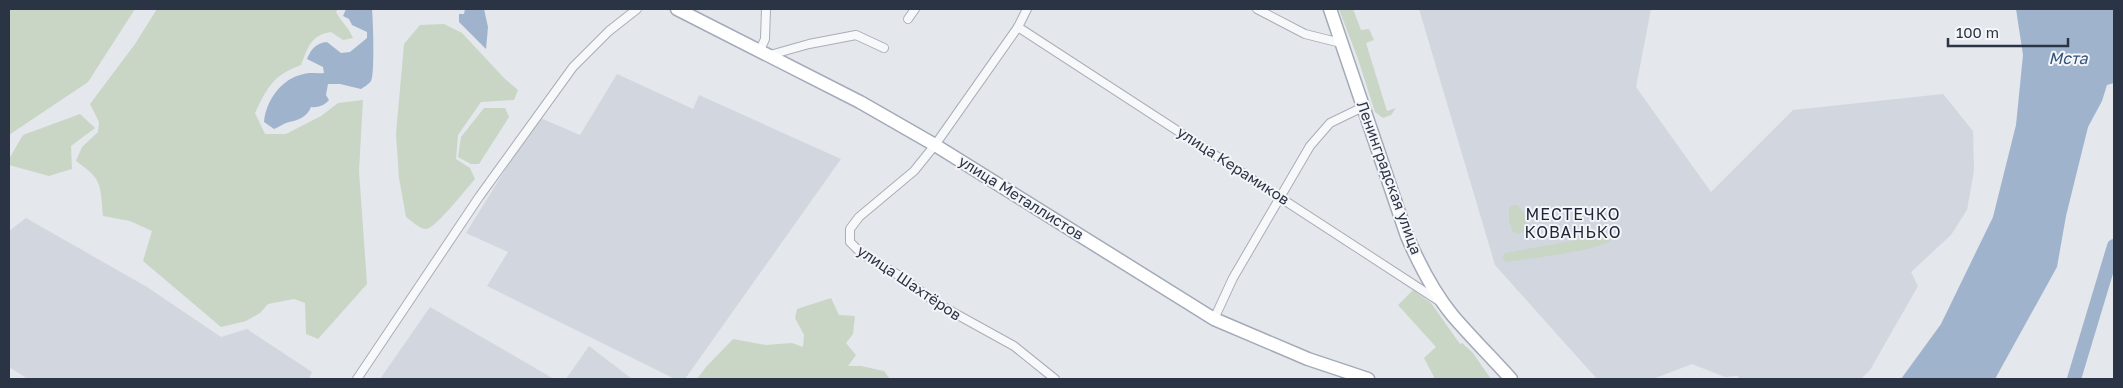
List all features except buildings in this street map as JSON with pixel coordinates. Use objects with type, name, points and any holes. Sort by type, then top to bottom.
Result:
[{"type":"main road","name":"улица Металлистов","points":[[677,9],[860,102],[935,145],[1214,319],[1308,359],[1368,379]]},
{"type":"main road","name":"Ленинградская улица","points":[[1330,9],[1407,236],[1432,285],[1447,307],[1511,379]]},
{"type":"street","points":[[357,379],[479,197],[573,67],[609,31],[637,9]]},
{"type":"street","points":[[766,9],[765,53],[856,35],[884,48]]},
{"type":"street","points":[[908,19],[915,9]]},
{"type":"street","points":[[935,145],[1018,27],[1027,9]]},
{"type":"street","points":[[1257,9],[1305,34],[1341,43]]},
{"type":"street","name":"улица Керамиков","points":[[1018,27],[1447,307]]},
{"type":"street","points":[[1214,319],[1233,278],[1310,146],[1330,123],[1363,107]]},
{"type":"street","name":"улица Шахтёров","points":[[935,145],[914,171],[860,217],[850,229],[850,242],[862,254],[900,276],[938,304],[1014,346],[1055,379]]},
{"type":"shaded area","points":[[1419,9],[1651,9],[1636,87],[1711,192],[1793,110],[1943,94],[1973,131],[1974,171],[1967,210],[1951,235],[1911,272],[1918,286],[1870,370],[1861,379],[1741,379],[1737,376],[1725,377],[1692,364],[1653,379],[1597,379],[1495,265]]},
{"type":"shaded area","points":[[617,74],[693,109],[699,95],[841,159],[685,379],[675,379],[487,286],[508,252],[466,233],[538,117],[580,135]]},
{"type":"shaded area","points":[[26,218],[147,287],[221,337],[247,329],[312,372],[309,379],[28,379],[9,367],[9,231]]},
{"type":"shaded area","points":[[430,307],[554,379],[380,379]]},
{"type":"shaded area","points":[[589,346],[632,379],[566,379]]},
{"type":"green space","points":[[9,9],[135,9],[88,82],[9,135]]},
{"type":"green space","points":[[157,9],[338,9],[336,12],[353,38],[343,40],[331,32],[315,39],[308,47],[301,65],[284,73],[267,89],[255,113],[265,134],[286,134],[321,116],[338,103],[363,100],[359,171],[367,284],[318,339],[306,334],[305,303],[294,299],[268,304],[260,313],[246,321],[221,327],[143,261],[152,231],[130,221],[103,216],[100,190],[96,178],[76,161],[82,147],[98,132],[99,122],[90,104],[135,44]]},
{"type":"green space","points":[[1339,9],[1353,9],[1361,30],[1369,29],[1374,40],[1366,43],[1387,111],[1396,108],[1391,115],[1383,118],[1375,112]]},
{"type":"green space","points":[[444,24],[462,33],[505,79],[518,90],[514,100],[481,102],[458,135],[456,159],[470,168],[475,179],[443,216],[430,227],[423,229],[406,217],[399,178],[396,134],[404,44],[420,25]]},
{"type":"green space","points":[[484,108],[505,108],[509,117],[479,164],[471,164],[458,157],[461,137]]},
{"type":"green space","points":[[80,114],[95,128],[71,146],[72,169],[49,176],[9,165],[9,159],[23,135]]},
{"type":"green space","points":[[1518,205],[1527,221],[1526,231],[1518,234],[1513,232],[1509,221],[1509,207]]},
{"type":"green space","points":[[1605,231],[1609,232],[1611,240],[1592,248],[1506,262],[1502,257],[1505,253],[1577,240]]},
{"type":"green space","points":[[1413,290],[1431,303],[1460,344],[1462,343],[1473,353],[1491,379],[1435,379],[1424,358],[1436,347],[1398,305]]},
{"type":"green space","points":[[831,298],[839,315],[855,316],[853,334],[846,343],[856,355],[848,366],[861,366],[884,371],[890,379],[697,379],[733,339],[766,345],[792,343],[803,347],[804,335],[795,318],[797,309]]},
{"type":"water","points":[[346,9],[372,9],[373,58],[371,81],[361,89],[340,84],[328,84],[326,95],[329,100],[327,102],[319,107],[311,107],[302,118],[285,123],[274,129],[264,122],[268,106],[276,91],[296,76],[309,73],[324,73],[323,67],[307,59],[314,47],[327,42],[341,53],[350,52],[367,38],[367,32],[352,25],[349,19],[343,16]]},
{"type":"water","points":[[465,9],[484,9],[488,27],[486,49],[459,22],[459,14],[464,14]]},
{"type":"water","name":"Мста","points":[[2016,9],[2114,9],[2114,83],[2107,85],[2102,101],[2088,127],[2066,216],[2057,267],[1995,379],[1901,379],[1941,324],[1993,217],[2016,125],[2023,55]]},
{"type":"waterway","points":[[2074,379],[2114,246]]},
{"type":"district","name":"МЕСТЕЧКО КОВАНЬКО","points":[[1573,223]]}]
